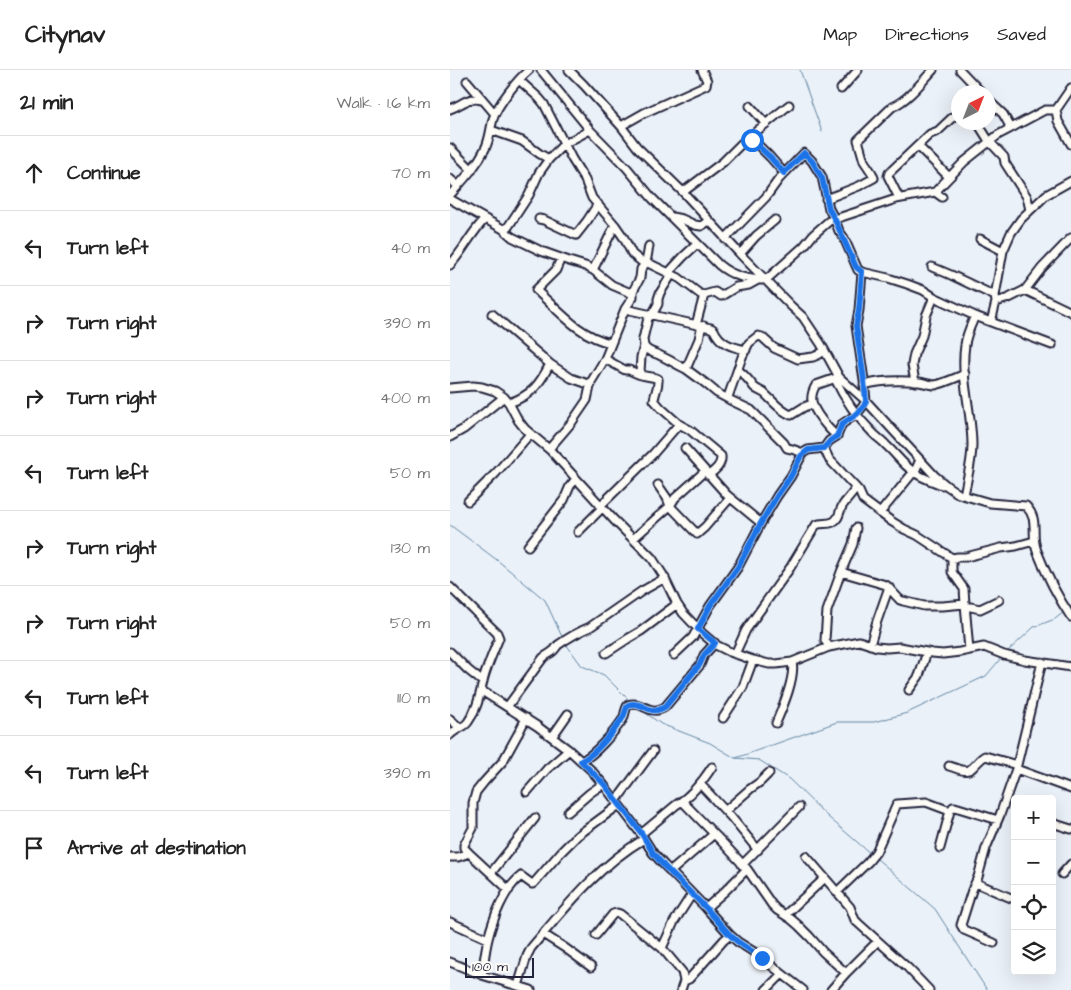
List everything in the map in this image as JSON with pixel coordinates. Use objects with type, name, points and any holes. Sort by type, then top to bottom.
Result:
[{"type":"street","points":[[529,70],[501,102],[495,114],[489,140],[477,164],[450,197],[485,220],[503,229],[512,237],[541,251],[585,266],[612,284],[632,294]]},
{"type":"street","points":[[541,70],[590,130],[697,244],[728,272],[758,280],[766,280],[826,224],[833,220],[899,198],[935,192],[964,162],[989,141],[1045,110],[1056,110]]},
{"type":"street","points":[[569,70],[584,84],[637,147],[807,321],[837,378],[840,390],[872,432],[913,472],[928,480],[947,486]]},
{"type":"street","points":[[620,126],[706,85],[707,82],[703,70]]},
{"type":"street","points":[[840,89],[858,70]]},
{"type":"street","points":[[826,199],[874,178],[864,161],[858,140],[892,107],[906,98],[933,70]]},
{"type":"street","points":[[960,70],[972,85]]},
{"type":"street","points":[[519,80],[544,104],[592,198],[615,225],[632,254],[642,262],[672,274],[704,295],[715,292],[720,296],[736,287],[749,285],[758,280]]},
{"type":"street","points":[[467,81],[495,114]]},
{"type":"street","points":[[1071,88],[1056,110],[1058,121],[1071,144]]},
{"type":"street","points":[[450,109],[474,97],[482,100]]},
{"type":"street","points":[[683,192],[723,162],[735,149],[789,105]]},
{"type":"street","points":[[750,106],[766,124]]},
{"type":"street","points":[[996,107],[1003,114],[1011,128]]},
{"type":"street","points":[[899,198],[888,176],[889,173],[930,134],[938,131],[951,119]]},
{"type":"street","points":[[490,130],[522,141],[549,159]]},
{"type":"street","points":[[503,229],[508,228],[513,221],[529,195],[539,173],[549,159],[565,144],[590,130]]},
{"type":"street","points":[[982,130],[989,141],[1004,157],[1005,163],[1027,197],[1030,210]]},
{"type":"street","points":[[750,137],[784,173]]},
{"type":"street","points":[[918,146],[949,177]]},
{"type":"street","points":[[450,148],[472,170]]},
{"type":"street","points":[[725,239],[766,197],[784,173],[804,153],[812,161],[822,178],[830,213],[856,267],[862,272],[888,278],[923,290],[975,316],[1052,345]]},
{"type":"street","points":[[450,179],[458,186]]},
{"type":"street","points":[[991,322],[1003,251],[1011,233],[1021,219],[1053,190],[1071,181]]},
{"type":"street","points":[[935,192],[942,197]]},
{"type":"street","points":[[539,219],[576,235],[595,211],[598,204]]},
{"type":"street","points":[[671,217],[701,226],[709,221]]},
{"type":"street","points":[[450,266],[476,229],[485,220]]},
{"type":"street","points":[[740,254],[756,236],[775,220]]},
{"type":"street","points":[[593,270],[615,225]]},
{"type":"street","points":[[932,267],[996,299],[1009,298],[1025,290],[1042,268],[1071,238]]},
{"type":"street","points":[[980,239],[1003,251]]},
{"type":"street","points":[[697,244],[673,267],[672,274],[660,293],[658,304],[652,315],[648,318],[642,339],[644,346],[647,351],[660,355],[686,369],[725,398],[751,410],[787,448],[803,453]]},
{"type":"street","points":[[549,449],[572,422],[587,400],[591,385],[605,359],[625,309],[632,300],[632,294],[640,278],[641,269],[646,262],[649,246]]},
{"type":"street","points":[[561,258],[556,270],[536,290],[563,316],[587,334],[601,341],[611,343]]},
{"type":"street","points":[[674,656],[693,637],[710,606],[738,567],[761,523],[791,476],[803,453],[808,450],[824,448],[837,436],[842,424],[857,414],[864,406],[866,401],[863,366],[856,326],[862,272]]},
{"type":"street","points":[[1025,290],[1071,312]]},
{"type":"street","points":[[696,324],[704,295]]},
{"type":"street","points":[[915,382],[912,365],[914,354],[922,336],[926,316],[934,297]]},
{"type":"street","points":[[625,309],[704,326],[714,330],[726,345],[746,350]]},
{"type":"street","points":[[492,314],[550,364],[571,378],[591,385]]},
{"type":"street","points":[[964,495],[972,447],[972,428],[965,374],[964,345],[975,316]]},
{"type":"street","points":[[686,369],[699,339],[700,329],[704,326]]},
{"type":"street","points":[[730,400],[728,394],[742,358],[749,343],[758,336],[762,337],[774,348],[798,359],[818,355],[824,351]]},
{"type":"street","points":[[638,374],[640,372],[640,357],[644,346]]},
{"type":"street","points":[[605,359],[626,370],[658,379],[659,384],[654,400],[679,424],[690,430],[721,456],[719,466],[706,473],[675,498],[670,506],[633,538]]},
{"type":"street","points":[[450,437],[507,400],[523,398],[543,378],[550,364]]},
{"type":"street","points":[[738,370],[748,378],[758,391],[789,414],[792,415],[812,404]]},
{"type":"street","points":[[864,385],[879,382],[915,382],[935,385],[965,374]]},
{"type":"street","points":[[837,378],[866,401],[935,476],[954,491],[990,503],[1026,506],[1034,518],[1034,542],[1050,580],[1071,617]]},
{"type":"street","points":[[837,378],[816,386],[812,392],[812,404],[826,425],[837,436]]},
{"type":"street","points":[[840,390],[846,384]]},
{"type":"street","points":[[450,388],[482,387],[495,391],[507,400],[518,420],[530,434],[549,449],[601,507],[652,558],[665,578],[677,604],[698,629],[716,645],[735,654],[769,664],[792,662],[828,647],[859,641],[877,647],[900,647],[943,654],[984,647],[1004,655],[1025,660],[1071,667]]},
{"type":"street","points":[[578,532],[653,454],[679,424]]},
{"type":"street","points":[[468,501],[496,474],[530,434]]},
{"type":"street","points":[[685,448],[730,498],[761,523]]},
{"type":"street","points":[[824,448],[829,459],[856,488],[863,500],[904,529],[917,535],[952,558],[966,557],[1034,542]]},
{"type":"street","points":[[880,513],[913,472],[920,460]]},
{"type":"street","points":[[528,546],[564,500],[570,486],[576,479]]},
{"type":"street","points":[[658,485],[670,506],[697,534],[730,498]]},
{"type":"street","points":[[735,654],[746,630],[790,568],[816,525],[835,521],[844,502],[852,495],[856,488]]},
{"type":"street","points":[[828,647],[825,640],[827,611],[853,544],[856,528]]},
{"type":"street","points":[[952,558],[952,572],[964,588],[970,650]]},
{"type":"street","points":[[841,572],[884,584],[903,602],[924,606],[965,606],[980,609],[999,600]]},
{"type":"street","points":[[507,707],[547,654],[569,638],[590,627],[642,591],[665,578]]},
{"type":"street","points":[[870,644],[889,587]]},
{"type":"street","points":[[450,588],[499,638],[483,682],[478,704],[467,724],[453,731],[450,735]]},
{"type":"street","points":[[606,654],[677,604]]},
{"type":"street","points":[[581,761],[587,759],[602,744],[624,718],[627,707],[635,703],[656,711],[665,707],[715,643]]},
{"type":"street","points":[[450,652],[483,682]]},
{"type":"street","points":[[909,690],[920,676],[927,652]]},
{"type":"street","points":[[723,718],[743,687],[753,660]]},
{"type":"street","points":[[776,724],[790,684],[792,662]]},
{"type":"street","points":[[994,943],[961,927],[986,848],[1017,767],[1042,662]]},
{"type":"street","points":[[482,691],[526,718],[581,761],[604,784],[643,836],[653,853],[730,935],[803,990]]},
{"type":"street","points":[[552,738],[568,714]]},
{"type":"street","points":[[508,890],[468,853],[464,845],[473,828],[473,803],[476,792],[504,761],[526,718]]},
{"type":"street","points":[[450,719],[460,728]]},
{"type":"street","points":[[527,792],[568,750]]},
{"type":"street","points":[[482,975],[488,939],[508,890],[521,876],[532,884],[534,883],[577,836],[617,803],[653,751]]},
{"type":"street","points":[[948,766],[967,771],[984,756],[1071,789]]},
{"type":"street","points":[[518,986],[527,956],[543,934],[588,882],[682,801],[700,784],[712,767]]},
{"type":"street","points":[[725,810],[769,773]]},
{"type":"street","points":[[568,812],[604,784]]},
{"type":"street","points":[[700,784],[725,810],[758,850]]},
{"type":"street","points":[[682,801],[745,867],[777,910],[791,919],[846,973]]},
{"type":"street","points":[[837,892],[876,852],[898,804],[926,802],[950,811]]},
{"type":"street","points":[[706,908],[724,892],[758,850],[800,807]]},
{"type":"street","points":[[940,848],[950,811],[953,807],[998,820]]},
{"type":"street","points":[[491,873],[535,818]]},
{"type":"street","points":[[1056,824],[1071,829]]},
{"type":"street","points":[[670,872],[714,834]]},
{"type":"street","points":[[450,857],[458,857],[468,853]]},
{"type":"street","points":[[806,856],[850,907],[855,920],[908,968],[929,990]]},
{"type":"street","points":[[1062,874],[1071,864]]},
{"type":"street","points":[[784,915],[825,878]]},
{"type":"street","points":[[976,883],[1011,898]]},
{"type":"street","points":[[662,948],[674,922],[692,894]]},
{"type":"street","points":[[596,935],[613,914],[617,913],[662,948],[682,972],[684,981],[681,990]]},
{"type":"street","points":[[450,922],[488,939]]},
{"type":"street","points":[[543,934],[591,967]]},
{"type":"street","points":[[684,981],[689,979],[730,935]]},
{"type":"street","points":[[831,990],[878,941]]},
{"type":"street","points":[[450,962],[482,975],[532,990]]},
{"type":"street","points":[[766,990],[782,974]]},
{"type":"waterway","points":[[800,70],[822,132]]},
{"type":"waterway","points":[[450,525],[497,560],[545,600],[563,639]]},
{"type":"waterway","points":[[1007,652],[1034,627],[1055,619],[1064,612]]},
{"type":"waterway","points":[[566,644],[582,666],[604,675],[631,702]]},
{"type":"waterway","points":[[736,758],[837,722],[874,722],[907,713],[986,676],[1002,657]]},
{"type":"waterway","points":[[640,709],[661,724],[710,743],[735,758],[759,760],[789,779],[828,817],[871,854]]},
{"type":"waterway","points":[[876,858],[935,909],[987,990]]},
{"type":"route","points":[[752,140],[784,173],[804,153],[812,161],[822,178],[830,213],[844,238],[856,267],[862,272],[856,326],[862,358],[866,401],[857,414],[842,424],[837,436],[824,448],[808,450],[801,456],[791,476],[761,523],[738,567],[710,606],[698,629],[715,643],[704,655],[700,664],[661,710],[647,709],[635,703],[628,705],[625,709],[624,718],[602,744],[587,759],[581,761],[604,784],[664,866],[730,935],[762,958]]}]
